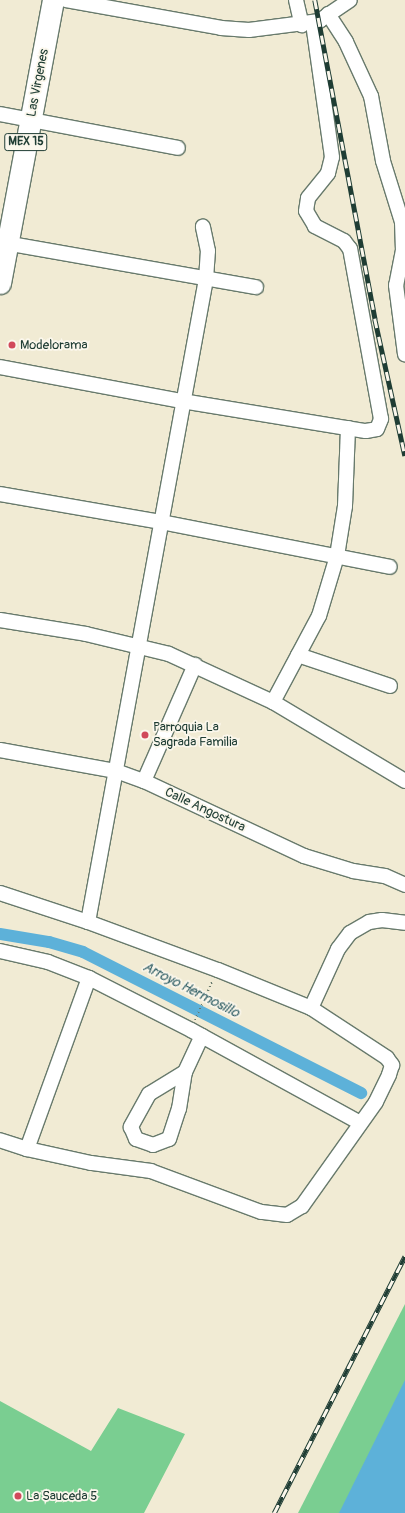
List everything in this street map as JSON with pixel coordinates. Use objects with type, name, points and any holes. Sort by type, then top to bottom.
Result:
[{"type":"highway","name":"Las Virgenes","points":[[0,283],[4,242],[31,120],[53,0]]},
{"type":"street","points":[[66,0],[236,30],[308,24],[333,7],[350,0]]},
{"type":"street","points":[[0,368],[182,401],[348,428],[372,431],[380,425],[381,419],[350,249],[344,241],[312,223],[306,211],[308,198],[328,173],[332,157],[308,24],[296,0]]},
{"type":"street","points":[[333,7],[349,48],[371,96],[383,161],[402,222],[404,250],[396,285],[405,354]]},
{"type":"street","points":[[0,114],[178,148]]},
{"type":"street","points":[[88,922],[137,646],[206,279],[208,251],[203,227]]},
{"type":"street","points":[[4,242],[256,287]]},
{"type":"street","points":[[273,702],[324,603],[337,556],[345,506],[348,428]]},
{"type":"street","points":[[0,494],[161,522],[390,567]]},
{"type":"street","points":[[0,620],[137,646],[169,654],[273,702],[405,781]]},
{"type":"street","points":[[298,655],[390,686]]},
{"type":"street","points":[[144,781],[195,665]]},
{"type":"street","name":"Calle Angostura","points":[[0,750],[116,771],[144,781],[304,856],[353,871],[385,876],[405,885]]},
{"type":"street","points":[[0,893],[88,922],[218,970],[311,1008],[387,1058],[392,1065],[390,1075],[376,1102],[302,1206],[287,1215],[261,1212],[151,1171],[91,1163],[27,1149],[0,1140]]},
{"type":"street","points":[[311,1008],[338,949],[350,933],[369,922],[382,920],[405,923]]},
{"type":"street","points":[[0,951],[48,962],[89,978],[202,1036],[360,1123]]},
{"type":"street","points":[[27,1149],[89,978]]},
{"type":"street","points":[[185,1072],[149,1094],[131,1127],[136,1139],[154,1145],[169,1139],[179,1109],[185,1072],[202,1036]]},
{"type":"path","points":[[194,1022],[209,989]]},
{"type":"green space","points":[[405,1304],[405,1513],[298,1513]]},
{"type":"green space","points":[[0,1401],[91,1451],[118,1408],[185,1434],[144,1513],[0,1513]]},
{"type":"water","points":[[405,1380],[405,1513],[339,1513]]},
{"type":"waterway","name":"Arroyo Hermosillo","points":[[0,934],[49,942],[83,952],[361,1093]]},
{"type":"railway","points":[[315,0],[375,319],[405,456]]},
{"type":"railway","points":[[274,1513],[405,1256]]},
{"type":"place","name":"Modelorama","points":[[12,345]]},
{"type":"place","name":"Parroquia La Sagrada Familia","points":[[145,735]]},
{"type":"place","name":"La Sauceda 5","points":[[18,1496]]}]
